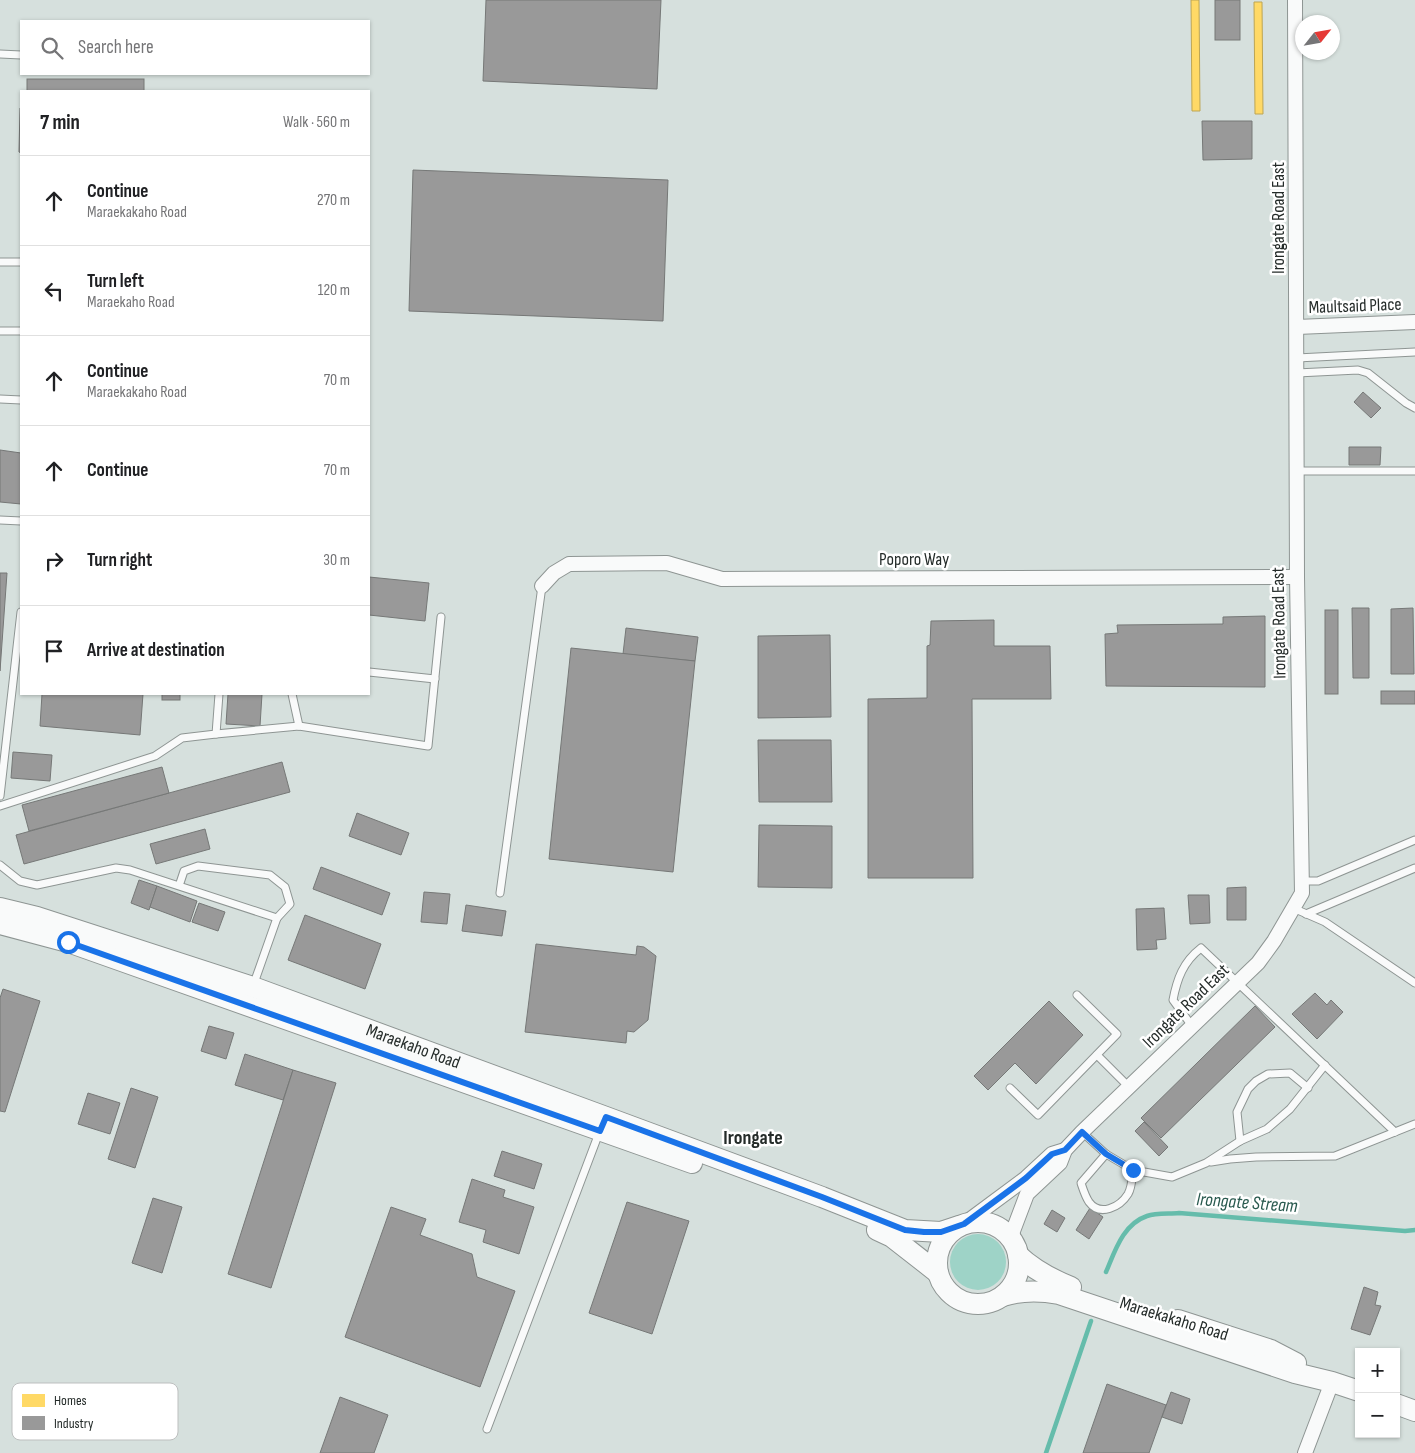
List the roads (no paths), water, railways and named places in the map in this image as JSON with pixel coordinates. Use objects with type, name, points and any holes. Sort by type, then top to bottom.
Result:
[{"type":"main road","name":"Maraekaho Road","points":[[0,908],[37,917],[603,1124]]},
{"type":"main road","points":[[0,924],[68,942],[250,996]]},
{"type":"main road","points":[[603,1124],[905,1230],[941,1232],[962,1225],[986,1223],[999,1228],[1009,1236],[1015,1248],[1019,1261],[1018,1274],[1012,1286],[1003,1296],[991,1302],[978,1304],[965,1302],[953,1296],[944,1286],[938,1273],[937,1260],[940,1246],[948,1235],[962,1225]]},
{"type":"main road","points":[[821,1202],[892,1237],[938,1273]]},
{"type":"main road","name":"Maraekakaho Road","points":[[1015,1248],[1029,1266],[1049,1278],[1079,1290],[1271,1350],[1292,1362],[1324,1373],[1332,1382]]},
{"type":"main road","name":"Maraekakaho Road","points":[[1003,1296],[1022,1291],[1041,1290],[1089,1303],[1295,1373],[1332,1382],[1355,1391]]},
{"type":"main road","points":[[1400,1405],[1415,1411]]},
{"type":"street","name":"Irongate Road East","points":[[1065,1150],[1258,963],[1300,911],[1302,881],[1296,577],[1295,0]]},
{"type":"street","name":"Maultsaid Place","points":[[1297,327],[1415,322]]},
{"type":"street","name":"Poporo Way","points":[[542,586],[554,573],[569,564],[667,563],[722,579],[1296,577]]},
{"type":"street","points":[[962,1225],[1026,1178],[1052,1154],[1065,1150]]},
{"type":"street","points":[[1015,1248],[1013,1231],[1026,1194],[1060,1163],[1065,1150]]},
{"type":"street","points":[[1305,1453],[1332,1382]]},
{"type":"lane","points":[[0,54],[20,54]]},
{"type":"lane","points":[[0,262],[20,262]]},
{"type":"lane","points":[[0,331],[20,331]]},
{"type":"lane","points":[[1297,358],[1415,352]]},
{"type":"lane","points":[[1297,373],[1358,370],[1368,373],[1415,408]]},
{"type":"lane","points":[[0,399],[20,400]]},
{"type":"lane","points":[[1297,471],[1415,471]]},
{"type":"lane","points":[[0,520],[20,521]]},
{"type":"lane","points":[[500,893],[542,586]]},
{"type":"lane","points":[[0,806],[155,756],[182,738],[299,726],[428,746],[441,618]]},
{"type":"lane","points":[[0,796],[20,621]]},
{"type":"lane","points":[[370,672],[435,679]]},
{"type":"lane","points":[[216,734],[220,695]]},
{"type":"lane","points":[[292,695],[299,726]]},
{"type":"lane","points":[[1302,881],[1318,881],[1415,840]]},
{"type":"lane","points":[[0,865],[20,881],[37,886],[116,868],[130,870],[277,918]]},
{"type":"lane","points":[[179,886],[184,871],[198,866],[270,875],[284,887],[290,904],[277,918],[250,996]]},
{"type":"lane","points":[[1300,911],[1415,868]]},
{"type":"lane","points":[[1300,911],[1325,922],[1415,983]]},
{"type":"lane","points":[[1192,1026],[1173,1000],[1181,971],[1186,962],[1201,948],[1395,1132]]},
{"type":"lane","points":[[1010,1088],[1038,1115],[1117,1034],[1077,994]]},
{"type":"lane","points":[[1097,1055],[1129,1088]]},
{"type":"lane","points":[[1082,1132],[1106,1154],[1133,1170],[1172,1177],[1206,1163],[1240,1141],[1267,1129],[1290,1109],[1325,1065]]},
{"type":"lane","points":[[1240,1141],[1237,1112],[1248,1089],[1256,1081],[1268,1074],[1290,1074],[1308,1088]]},
{"type":"lane","points":[[487,1428],[603,1124]]},
{"type":"lane","points":[[1206,1163],[1256,1157],[1335,1156],[1415,1124]]},
{"type":"lane","points":[[1106,1154],[1081,1183],[1090,1203],[1099,1209],[1109,1210],[1128,1194],[1132,1183],[1133,1170]]},
{"type":"waterway","name":"Irongate Stream","points":[[1106,1272],[1126,1232],[1139,1220],[1154,1214],[1179,1213],[1405,1231],[1415,1230]]},
{"type":"waterway","name":"Irongate Stream","points":[[1046,1453],[1091,1321]]},
{"type":"district","name":"Irongate","points":[[753,1138]]}]
